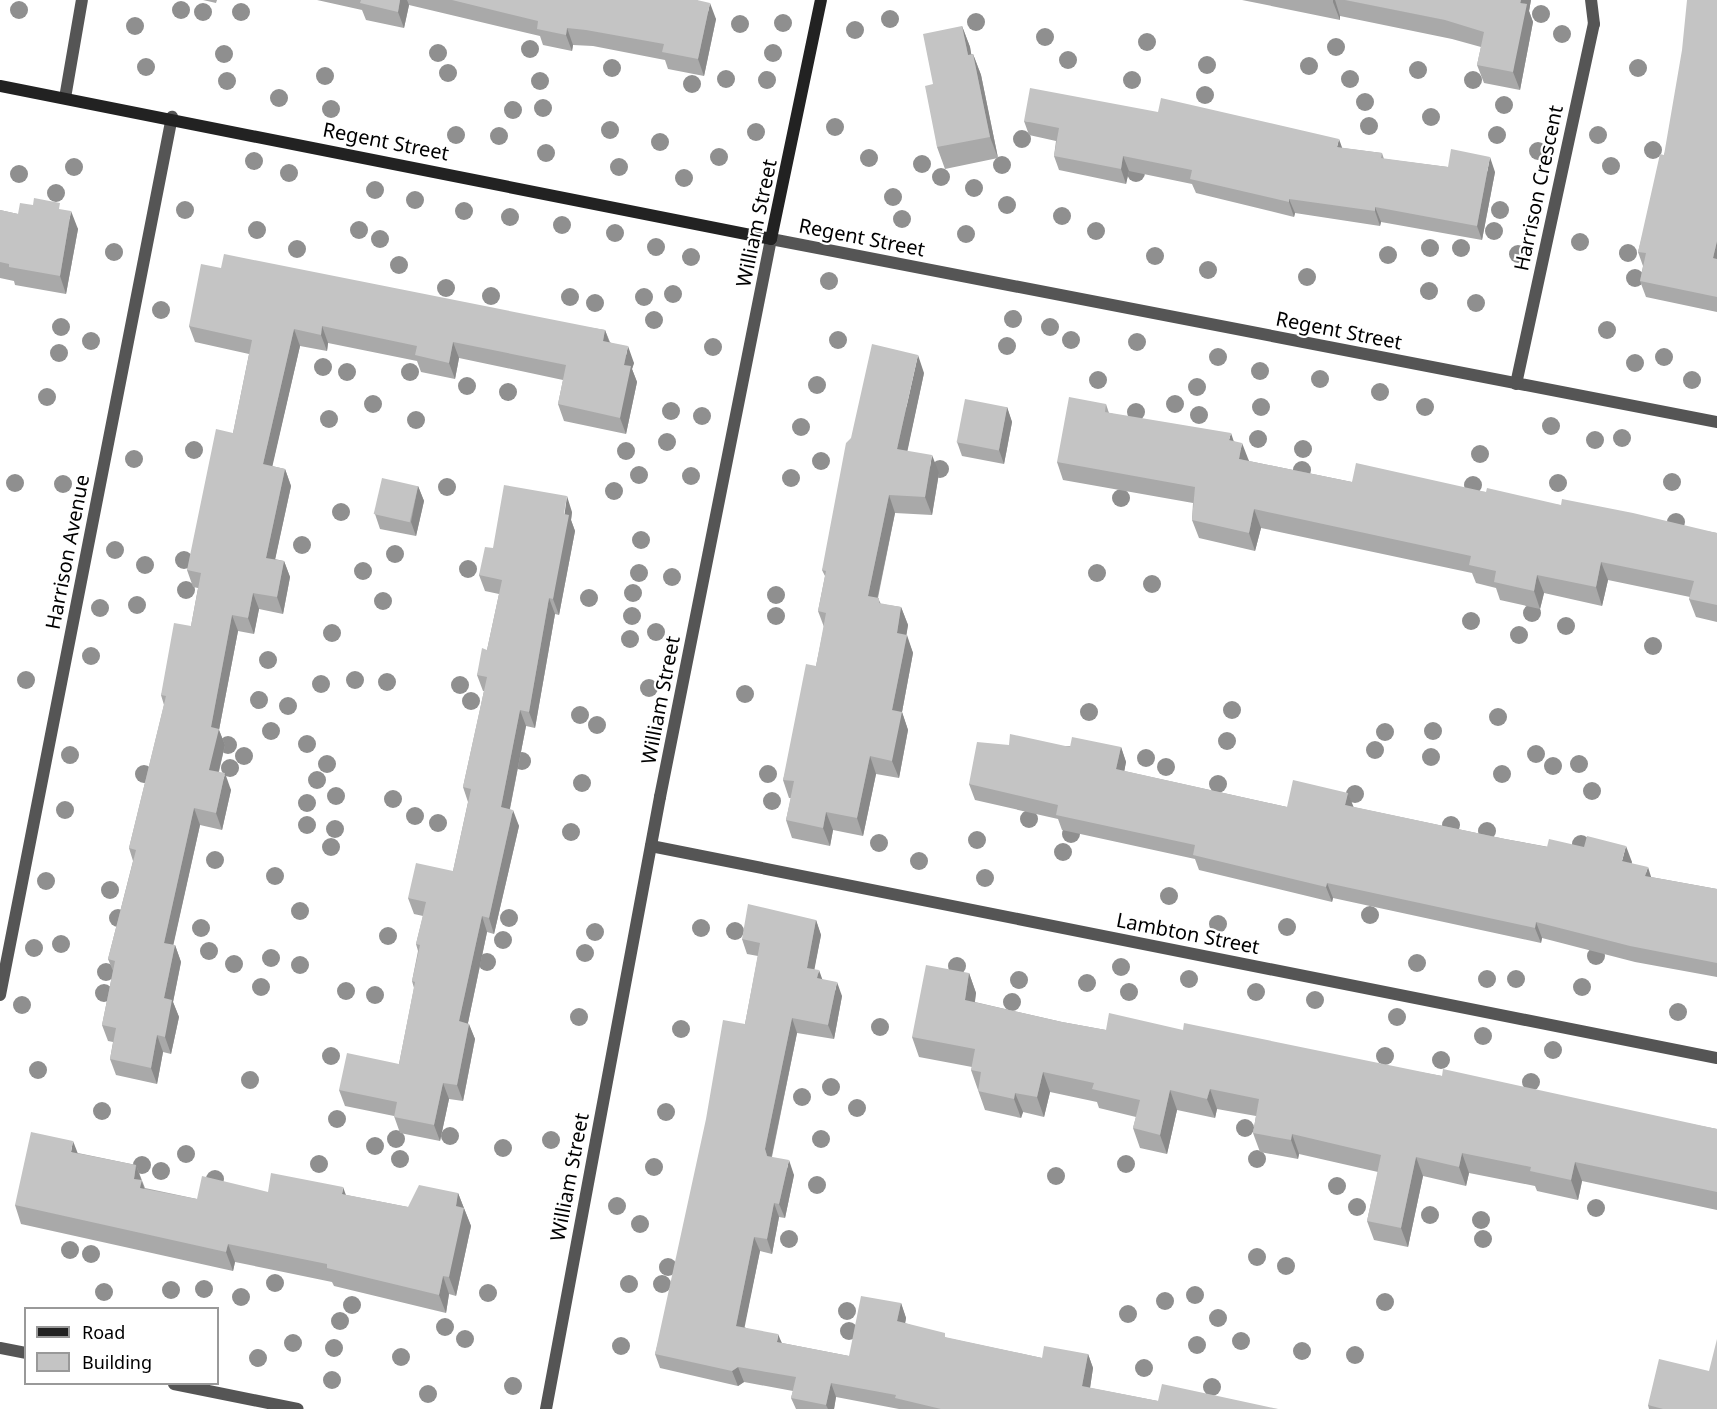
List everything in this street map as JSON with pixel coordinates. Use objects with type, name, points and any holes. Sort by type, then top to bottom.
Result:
[{"type":"street","points":[[65,98],[82,0]]},
{"type":"street","name":"William Street","points":[[546,1409],[651,846],[771,239],[821,0]]},
{"type":"street","name":"Harrison Crescent","points":[[1516,384],[1594,24],[1591,0]]},
{"type":"street","name":"Regent Street","points":[[0,86],[172,117],[771,239],[1717,422]]},
{"type":"street","name":"Harrison Avenue","points":[[0,995],[172,117]]},
{"type":"street","name":"Lambton Street","points":[[651,846],[1717,1058]]},
{"type":"street","points":[[0,1348],[24,1353]]},
{"type":"street","points":[[184,1385],[298,1409]]},
{"type":"building","points":[[361,0],[400,0],[398,12],[360,3]]},
{"type":"building","points":[[452,0],[697,0],[710,3],[698,59],[662,52],[664,44],[586,30],[567,28],[566,35],[537,29],[538,21]]},
{"type":"building","points":[[1345,0],[1521,0],[1520,3],[1527,4],[1513,72],[1477,65],[1484,32],[1445,20]]},
{"type":"building","points":[[1687,0],[1717,0],[1717,241],[1713,258],[1717,259],[1717,297],[1640,281],[1646,253],[1638,252],[1660,154],[1664,155],[1682,50]]},
{"type":"building","points":[[962,26],[968,55],[973,54],[990,137],[937,147],[925,86],[933,84],[923,34]]},
{"type":"building","points":[[1030,88],[1158,112],[1161,98],[1339,139],[1337,147],[1382,153],[1381,158],[1448,167],[1451,149],[1490,157],[1477,226],[1375,207],[1375,211],[1289,199],[1289,202],[1190,179],[1192,170],[1123,156],[1121,169],[1054,156],[1059,128],[1024,121]]},
{"type":"building","points":[[34,198],[60,203],[59,209],[71,211],[60,276],[9,267],[9,264],[0,262],[0,210],[18,214],[20,203],[33,205]]},
{"type":"building","points":[[224,254],[605,330],[603,341],[628,346],[624,365],[631,366],[620,418],[558,404],[566,365],[453,342],[449,363],[415,355],[417,346],[322,326],[321,335],[294,329],[263,464],[285,469],[266,558],[284,561],[277,597],[253,593],[248,618],[232,615],[211,727],[219,729],[209,770],[225,773],[216,813],[194,808],[164,943],[175,945],[164,998],[172,1000],[165,1037],[157,1035],[151,1068],[110,1059],[116,1028],[102,1025],[115,961],[108,959],[136,850],[129,848],[166,696],[161,695],[174,623],[191,626],[201,573],[187,570],[216,429],[233,433],[252,340],[189,326],[201,264],[221,268]]},
{"type":"building","points":[[872,344],[918,355],[897,449],[932,455],[925,497],[889,495],[868,596],[879,598],[879,603],[901,607],[897,633],[907,635],[892,710],[902,712],[892,761],[870,756],[857,818],[826,812],[823,828],[786,820],[794,781],[783,780],[806,664],[816,666],[826,613],[818,611],[826,571],[822,570],[846,443],[851,438]]},
{"type":"building","points":[[1069,397],[1106,404],[1105,412],[1231,433],[1229,440],[1242,443],[1239,459],[1352,482],[1356,463],[1486,492],[1487,488],[1561,505],[1562,499],[1717,533],[1717,605],[1689,599],[1694,581],[1601,562],[1596,587],[1537,575],[1534,591],[1494,582],[1496,571],[1469,565],[1471,556],[1254,509],[1249,533],[1192,520],[1195,487],[1057,462]]},
{"type":"building","points":[[965,399],[1007,407],[999,450],[957,442]]},
{"type":"building","points":[[382,478],[418,486],[410,522],[374,514]]},
{"type":"building","points":[[504,485],[567,496],[564,514],[569,515],[553,599],[549,598],[529,712],[520,710],[501,807],[513,810],[489,918],[482,916],[459,1021],[469,1024],[457,1085],[443,1083],[434,1125],[394,1117],[397,1102],[339,1090],[347,1053],[399,1064],[415,982],[412,981],[420,945],[416,944],[426,902],[408,898],[416,863],[453,871],[471,789],[463,787],[487,677],[477,675],[482,648],[487,650],[502,580],[479,575],[485,547],[493,548]]},
{"type":"building","points":[[1010,734],[1070,747],[1072,737],[1121,747],[1116,769],[1287,807],[1293,780],[1348,793],[1345,805],[1505,839],[1547,847],[1549,839],[1584,847],[1587,836],[1626,846],[1622,861],[1648,867],[1645,876],[1717,889],[1717,963],[1630,946],[1536,922],[1535,928],[1327,883],[1326,887],[1193,855],[1195,845],[1056,815],[1058,805],[969,784],[977,742],[1009,745]]},
{"type":"building","points":[[748,904],[816,920],[807,968],[819,970],[817,978],[837,982],[828,1025],[792,1018],[765,1149],[767,1156],[789,1160],[779,1204],[774,1203],[767,1239],[754,1237],[736,1326],[778,1334],[777,1342],[849,1356],[861,1296],[901,1303],[897,1321],[945,1333],[945,1337],[1042,1358],[1044,1346],[1088,1354],[1082,1386],[1158,1401],[1162,1384],[1278,1409],[941,1409],[895,1398],[896,1395],[831,1383],[826,1405],[791,1398],[796,1377],[738,1367],[732,1371],[655,1354],[706,1119],[723,1020],[745,1024],[760,943],[742,939]]},
{"type":"building","points":[[926,965],[969,973],[965,1000],[1062,1022],[1106,1030],[1109,1013],[1183,1030],[1184,1023],[1442,1076],[1443,1069],[1717,1129],[1717,1192],[1575,1162],[1571,1180],[1530,1171],[1531,1167],[1462,1153],[1459,1167],[1416,1157],[1401,1228],[1367,1221],[1381,1155],[1292,1134],[1291,1140],[1253,1133],[1259,1099],[1210,1089],[1207,1099],[1170,1090],[1160,1135],[1133,1128],[1140,1100],[1092,1089],[1094,1083],[1043,1072],[1037,1097],[1015,1093],[1014,1099],[978,1091],[981,1072],[971,1070],[975,1049],[912,1037]]},
{"type":"building","points":[[31,1132],[73,1141],[71,1152],[136,1165],[134,1179],[142,1180],[140,1188],[197,1199],[202,1176],[268,1192],[271,1173],[343,1187],[342,1194],[408,1207],[419,1185],[458,1193],[456,1206],[464,1208],[449,1277],[443,1276],[439,1295],[327,1268],[327,1264],[228,1244],[226,1252],[15,1205]]},
{"type":"building","points":[[1717,1339],[1717,1409],[1663,1409],[1648,1405],[1659,1359],[1709,1371]]}]
